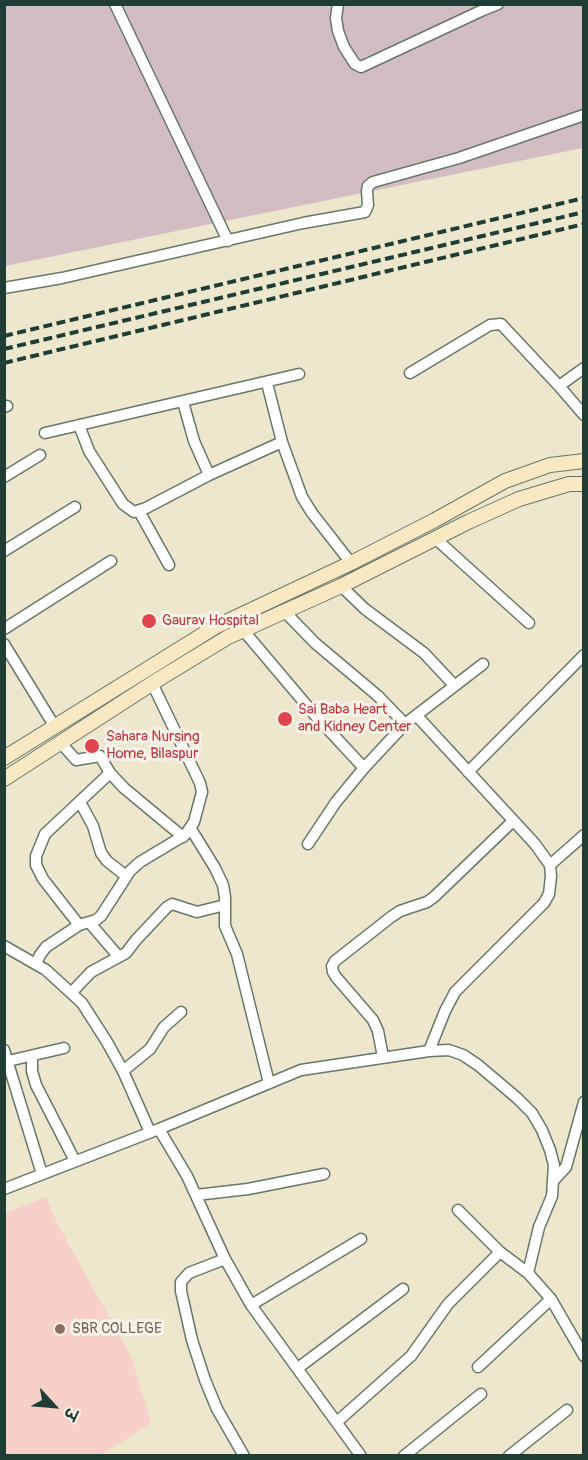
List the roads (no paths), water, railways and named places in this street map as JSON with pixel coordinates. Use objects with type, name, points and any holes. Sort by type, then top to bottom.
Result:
[{"type":"main road","points":[[4,758],[215,627],[351,563],[505,481],[550,465],[584,461]]},
{"type":"main road","points":[[4,779],[207,648],[519,499],[552,488],[584,484]]},
{"type":"main road","points":[[72,717],[79,730]]},
{"type":"street","points":[[115,4],[228,241]]},
{"type":"street","points":[[338,4],[336,18],[338,31],[355,64],[361,67],[498,4]]},
{"type":"street","points":[[4,288],[62,278],[303,223],[365,212],[368,205],[367,192],[373,182],[459,158],[584,115]]},
{"type":"street","points":[[410,373],[496,323],[505,326],[584,415]]},
{"type":"street","points":[[559,386],[584,369]]},
{"type":"street","points":[[45,433],[299,374]]},
{"type":"street","points":[[267,382],[282,442],[302,497],[351,563]]},
{"type":"street","points":[[183,402],[194,441],[209,475]]},
{"type":"street","points":[[79,425],[89,451],[123,504],[129,510],[139,511],[209,475],[282,442]]},
{"type":"street","points":[[4,477],[40,455]]},
{"type":"street","points":[[4,551],[75,507]]},
{"type":"street","points":[[139,511],[169,565]]},
{"type":"street","points":[[436,539],[529,623]]},
{"type":"street","points":[[4,629],[111,561]]},
{"type":"street","points":[[341,586],[365,609],[424,653],[454,686]]},
{"type":"street","points":[[284,611],[315,643],[378,696],[405,724]]},
{"type":"street","points":[[243,630],[314,714],[364,768]]},
{"type":"street","points":[[4,644],[55,727]]},
{"type":"street","points":[[468,772],[584,656]]},
{"type":"street","points":[[308,843],[336,802],[405,724],[483,664]]},
{"type":"street","points":[[36,964],[46,947],[101,916],[126,876],[140,862],[187,833],[201,799],[200,783],[152,683]]},
{"type":"street","points":[[417,716],[535,844],[550,866],[552,886],[544,903],[455,992],[429,1051]]},
{"type":"street","points":[[60,742],[76,760],[100,756],[110,773],[124,788],[187,833],[215,868],[223,885],[225,926],[237,954],[268,1083]]},
{"type":"street","points":[[110,773],[45,834],[36,856],[36,865],[43,879],[84,924],[119,957]]},
{"type":"street","points":[[80,802],[93,826],[101,853],[107,861],[126,876]]},
{"type":"street","points":[[383,1058],[374,1020],[336,977],[332,966],[335,961],[391,917],[434,897],[513,821]]},
{"type":"street","points":[[550,866],[583,837]]},
{"type":"street","points":[[72,992],[91,972],[130,950],[136,940],[172,904],[197,912],[225,905]]},
{"type":"street","points":[[4,946],[46,970],[72,992],[96,1025],[155,1130],[196,1195],[225,1259],[251,1305],[361,1455]]},
{"type":"street","points":[[123,1071],[150,1049],[164,1027],[181,1012]]},
{"type":"street","points":[[42,1174],[6,1056],[32,1056],[64,1048]]},
{"type":"street","points":[[4,1189],[302,1070],[449,1050],[463,1054],[525,1105],[542,1130],[550,1150],[554,1165],[552,1196],[539,1227],[528,1273]]},
{"type":"street","points":[[32,1056],[32,1071],[36,1085],[75,1161]]},
{"type":"street","points":[[553,1181],[566,1167],[584,1102]]},
{"type":"street","points":[[196,1195],[248,1189],[324,1174]]},
{"type":"street","points":[[458,1210],[500,1252],[528,1273],[551,1299],[584,1356]]},
{"type":"street","points":[[251,1305],[361,1239]]},
{"type":"street","points":[[338,1421],[411,1356],[448,1304],[500,1252]]},
{"type":"street","points":[[225,1259],[189,1273],[181,1282],[181,1291],[192,1340],[206,1380],[217,1408],[244,1455]]},
{"type":"street","points":[[298,1368],[403,1289]]},
{"type":"street","points":[[478,1367],[551,1299]]},
{"type":"street","points":[[404,1455],[481,1394]]},
{"type":"street","points":[[509,1455],[567,1410]]},
{"type":"railway","points":[[4,336],[584,198]]},
{"type":"railway","points":[[4,349],[584,212]]},
{"type":"railway","points":[[4,363],[584,224]]},
{"type":"place","name":"Gaurav Hospital","points":[[149,621]]},
{"type":"place","name":"Sai Baba Heart and Kidney Center","points":[[285,719]]},
{"type":"place","name":"Sahara Nursing Home, Bilaspur","points":[[92,746]]},
{"type":"place","name":"SBR COLLEGE","points":[[60,1329]]}]
